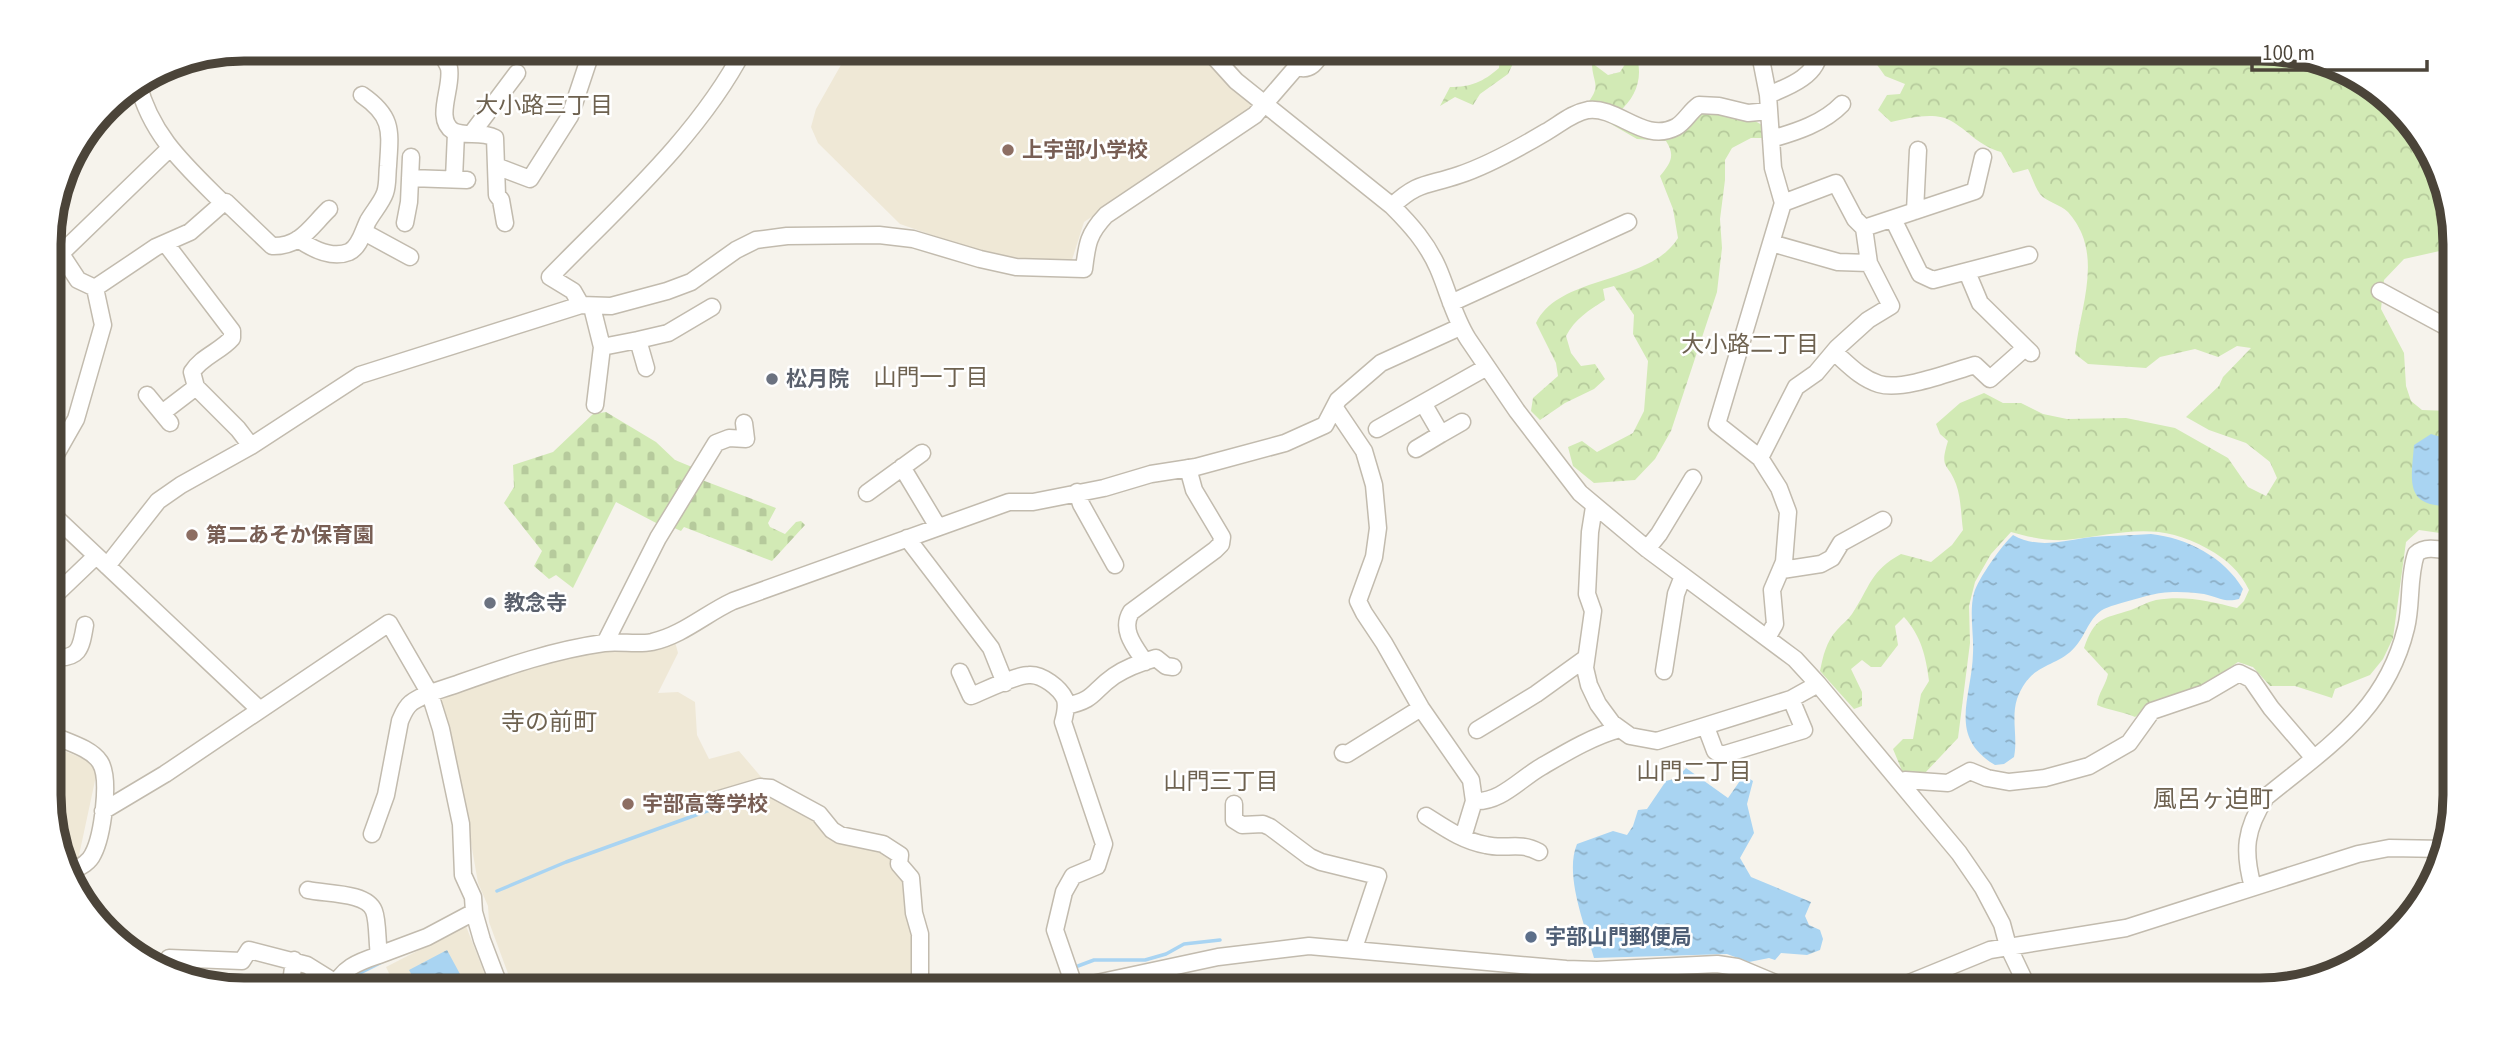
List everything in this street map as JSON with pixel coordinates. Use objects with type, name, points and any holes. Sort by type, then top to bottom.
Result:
[{"type":"street","points":[[61,591],[101,561],[159,500],[251,446],[360,375],[587,306],[611,306],[667,291],[691,282],[736,250],[756,240],[787,236],[879,234],[913,239],[1016,267],[1084,269],[1087,243],[1093,229],[1106,215],[1255,115],[1302,61]]},
{"type":"street","points":[[1297,67],[1308,68],[1316,61]]},
{"type":"street","points":[[1761,61],[1768,103],[1773,168],[1783,203],[1717,424],[1760,458],[1779,488],[1788,512],[1782,570],[1772,590],[1775,624],[1767,638]]},
{"type":"street","points":[[1392,206],[1418,186],[1459,175],[1495,160],[1576,113],[1603,111],[1636,127],[1663,131],[1676,127],[1699,105],[1719,106],[1748,113],[1768,103],[1805,76],[1817,61]]},
{"type":"street","points":[[446,62],[449,66],[449,84],[444,114],[446,125],[464,133],[486,133],[495,138],[497,195],[501,200],[505,223]]},
{"type":"street","points":[[496,166],[530,179],[570,116],[588,62]]},
{"type":"street","points":[[595,405],[602,347],[587,306],[573,291],[550,277],[676,145],[713,100],[736,62]]},
{"type":"street","points":[[1218,62],[1236,81],[1392,206],[1413,227],[1427,246],[1460,327],[1564,474],[1594,507],[1795,659],[1818,684],[1959,853],[1983,888],[2002,925],[2008,946],[2023,977]]},
{"type":"street","points":[[410,178],[460,179],[464,133],[517,73]]},
{"type":"street","points":[[141,93],[169,149],[223,203],[226,202],[272,246],[283,245],[306,235],[329,209]]},
{"type":"street","points":[[298,239],[317,250],[340,254],[353,250],[384,196],[391,134],[380,111],[362,95]]},
{"type":"street","points":[[1771,139],[1819,121],[1842,104]]},
{"type":"street","points":[[62,252],[169,149]]},
{"type":"street","points":[[1915,211],[1918,150]]},
{"type":"street","points":[[405,223],[411,157]]},
{"type":"street","points":[[1864,228],[1975,191],[1983,157]]},
{"type":"street","points":[[1760,458],[1796,387],[1816,373],[1868,320],[1891,306],[1868,263],[1864,228],[1855,219],[1836,183],[1783,203]]},
{"type":"street","points":[[384,196],[409,202]]},
{"type":"street","points":[[95,288],[156,247],[190,232],[223,203]]},
{"type":"street","points":[[1893,219],[1920,275],[1933,280],[2029,255]]},
{"type":"street","points":[[1451,303],[1628,222]]},
{"type":"street","points":[[363,232],[410,257]]},
{"type":"street","points":[[1771,243],[1838,262],[1868,263]]},
{"type":"street","points":[[166,244],[232,331],[232,338],[226,346],[197,364],[192,372],[196,387],[233,423],[251,446]]},
{"type":"street","points":[[62,265],[78,280],[95,288]]},
{"type":"street","points":[[1835,352],[1856,373],[1879,384],[1900,385],[1975,365],[1990,379],[2028,351],[1980,303],[1967,272]]},
{"type":"street","points":[[62,444],[76,419],[103,325],[95,288]]},
{"type":"street","points":[[2380,291],[2443,325]]},
{"type":"street","points":[[602,347],[668,333],[712,307]]},
{"type":"street","points":[[372,834],[386,795],[404,710],[430,694],[518,662],[566,649],[605,643],[650,642],[675,634],[692,627],[706,615],[733,601],[1009,502],[1033,502],[1104,488],[1151,474],[1188,468],[1285,443],[1325,425],[1338,400],[1381,363],[1460,327]]},
{"type":"street","points":[[638,340],[646,368]]},
{"type":"street","points":[[1377,429],[1487,367]]},
{"type":"street","points":[[147,395],[166,419],[196,387]]},
{"type":"street","points":[[1423,403],[1441,434]]},
{"type":"street","points":[[1335,408],[1364,451],[1374,485],[1378,527],[1374,557],[1358,601],[1421,708],[1471,780],[1474,801],[1463,837]]},
{"type":"street","points":[[1416,449],[1462,422]]},
{"type":"street","points":[[605,643],[658,538],[716,443],[729,438],[746,439],[744,423]]},
{"type":"street","points":[[867,493],[922,453]]},
{"type":"street","points":[[902,467],[938,527]]},
{"type":"street","points":[[1145,662],[1129,634],[1127,619],[1131,612],[1222,544],[1222,537],[1194,490],[1188,468]]},
{"type":"street","points":[[1647,549],[1693,478]]},
{"type":"street","points":[[1077,492],[1080,504],[1115,565]]},
{"type":"street","points":[[1594,507],[1587,594],[1592,611],[1585,668],[1598,704],[1612,723],[1630,736],[1657,741],[1791,699],[1818,684]]},
{"type":"street","points":[[1782,570],[1821,564],[1832,558],[1841,543],[1883,520]]},
{"type":"street","points":[[61,523],[260,710]]},
{"type":"street","points":[[907,538],[991,648],[1005,683]]},
{"type":"street","points":[[2253,887],[2246,853],[2256,811],[2266,797],[2348,730],[2379,694],[2406,626],[2416,554],[2421,549],[2428,548],[2443,550]]},
{"type":"street","points":[[1664,671],[1676,594],[1684,576]]},
{"type":"street","points":[[103,811],[165,774],[388,623],[430,694],[448,759],[461,824],[463,875],[473,897],[474,912],[496,978]]},
{"type":"street","points":[[61,658],[73,656],[82,644],[85,625]]},
{"type":"street","points":[[1066,706],[1085,702],[1114,676],[1156,658],[1166,666],[1174,667]]},
{"type":"street","points":[[1477,730],[1536,694],[1586,658]]},
{"type":"street","points":[[960,672],[971,696],[1029,674],[1058,689],[1066,706],[1063,722],[1104,844],[1097,866],[1073,876],[1058,911],[1055,930],[1067,978]]},
{"type":"street","points":[[1900,782],[1905,780],[1948,783],[1970,771],[1987,778],[2009,782],[2045,778],[2089,766],[2129,743],[2152,711],[2205,693],[2239,673],[2251,679],[2271,708],[2314,757]]},
{"type":"street","points":[[1706,727],[1715,751],[1722,755],[1804,730],[1791,699]]},
{"type":"street","points":[[1343,753],[1347,754],[1421,708]]},
{"type":"street","points":[[1474,801],[1481,802],[1517,786],[1538,769],[1605,733],[1620,729]]},
{"type":"street","points":[[61,739],[92,754],[111,775],[124,798]]},
{"type":"street","points":[[77,868],[87,863],[93,855],[103,811],[105,784],[102,765]]},
{"type":"street","points":[[716,800],[761,787],[771,788],[819,814],[832,830],[840,835],[883,844],[900,858],[899,864],[911,878],[914,913],[920,934],[920,978]]},
{"type":"street","points":[[1234,804],[1234,820],[1242,825],[1263,824],[1310,857],[1378,876],[1354,948]]},
{"type":"street","points":[[1426,816],[1450,832],[1488,846],[1528,846],[1539,852]]},
{"type":"street","points":[[1922,977],[1973,955],[2008,946],[2126,928],[2358,854],[2389,848],[2434,849]]},
{"type":"street","points":[[309,890],[339,893],[369,904],[375,912],[379,955]]},
{"type":"street","points":[[340,978],[348,967],[427,937],[474,912]]},
{"type":"street","points":[[1123,978],[1218,957],[1309,946],[1566,969],[1604,970],[1717,964],[1737,967],[1762,977]]},
{"type":"street","points":[[169,958],[242,961],[249,950],[295,960],[307,965],[324,978]]},
{"type":"street","points":[[292,978],[295,960]]},
{"type":"street","points":[[1637,968],[1646,977]]},
{"type":"street","points":[[1604,970],[1608,977]]},
{"type":"shaded area","name":"上宇部小学校","points":[[843,62],[1212,62],[1252,101],[1251,110],[1084,222],[1071,263],[990,255],[900,224],[818,143],[811,127],[816,109]]},
{"type":"shaded area","name":"宇部高等学校","points":[[674,638],[678,653],[658,693],[678,692],[695,702],[697,735],[709,759],[739,751],[762,778],[766,790],[896,855],[907,877],[917,929],[916,978],[510,978],[489,922],[488,906],[478,883],[457,762],[440,698],[443,694],[564,654]]},
{"type":"shaded area","points":[[61,750],[89,761],[96,776],[78,860],[74,861],[65,830],[61,794]]},
{"type":"shaded area","points":[[466,926],[486,978],[391,978],[386,967]]},
{"type":"green space","points":[[1499,61],[1514,61],[1508,74],[1480,94],[1473,105],[1455,97],[1440,106],[1450,87],[1476,83],[1499,68]]},
{"type":"green space","points":[[1627,61],[1638,62],[1638,83],[1633,96],[1619,112],[1652,136],[1697,114],[1710,112],[1755,121],[1762,125],[1763,138],[1751,138],[1732,148],[1725,160],[1720,219],[1722,248],[1717,292],[1671,431],[1655,459],[1635,480],[1594,483],[1573,466],[1568,447],[1582,441],[1597,452],[1633,433],[1644,411],[1648,361],[1633,334],[1634,315],[1614,286],[1603,289],[1605,300],[1578,320],[1566,336],[1571,353],[1581,366],[1595,364],[1605,379],[1594,389],[1565,403],[1540,420],[1531,411],[1533,398],[1558,376],[1556,363],[1536,323],[1548,307],[1564,296],[1647,264],[1665,253],[1678,238],[1673,209],[1660,176],[1667,168],[1671,156],[1666,141],[1637,139],[1604,120],[1588,117],[1586,105],[1595,88],[1592,63],[1608,75],[1620,72]]},
{"type":"green space","points":[[1875,61],[2283,63],[2318,71],[2341,80],[2380,107],[2405,133],[2429,174],[2437,197],[2443,250],[2404,259],[2384,280],[2381,309],[2404,353],[2406,386],[2411,401],[2422,410],[2443,411],[2443,533],[2419,530],[2406,542],[2393,638],[2383,659],[2370,675],[2335,689],[2332,698],[2295,686],[2270,686],[2253,667],[2238,662],[2202,687],[2148,708],[2135,717],[2097,705],[2108,674],[2084,648],[2092,630],[2101,621],[2153,601],[2166,599],[2197,600],[2237,608],[2249,590],[2232,566],[2208,549],[2171,534],[2137,531],[2065,540],[2011,532],[1991,554],[1975,582],[1969,606],[1970,643],[1958,738],[1924,774],[1903,773],[1893,749],[1903,739],[1913,739],[1921,694],[1929,681],[1922,647],[1904,617],[1895,626],[1898,645],[1881,667],[1871,667],[1862,660],[1851,669],[1862,692],[1862,706],[1854,709],[1820,671],[1830,639],[1852,614],[1883,567],[1901,554],[1931,562],[1952,545],[1963,530],[1958,489],[1944,462],[1948,441],[1940,434],[1936,424],[1960,403],[1984,393],[2003,403],[2021,403],[2043,414],[2067,419],[2126,418],[2175,428],[2228,458],[2248,487],[2266,496],[2277,478],[2270,462],[2246,443],[2209,430],[2186,417],[2219,386],[2223,377],[2251,348],[2237,346],[2218,357],[2195,349],[2160,357],[2146,368],[2088,364],[2075,354],[2085,299],[2088,262],[2079,228],[2068,212],[2040,194],[2028,169],[2013,173],[2001,152],[1981,143],[1953,122],[1931,116],[1891,122],[1878,110],[1887,95],[1900,94],[1905,84],[1885,76]]},
{"type":"green space","points":[[606,412],[656,442],[675,460],[692,467],[660,525],[616,502],[573,588],[556,575],[549,579],[534,566],[542,551],[504,503],[514,487],[513,465],[553,452],[593,414]]},
{"type":"green space","points":[[702,480],[776,508],[768,523],[770,527],[785,534],[796,522],[801,521],[805,525],[772,561],[684,527],[681,531],[670,526]]},
{"type":"water","points":[[2431,434],[2443,438],[2443,506],[2426,503],[2414,490],[2414,445]]},
{"type":"water","points":[[2151,534],[2191,545],[2226,567],[2243,589],[2239,599],[2225,600],[2199,593],[2166,592],[2123,602],[2099,612],[2068,654],[2029,678],[2015,706],[2014,757],[2004,764],[1995,765],[1980,754],[1971,742],[1966,715],[1972,670],[1974,593],[1991,562],[2013,535],[2030,542],[2048,543],[2092,537]]},
{"type":"water","points":[[1686,768],[1728,798],[1744,775],[1753,781],[1747,804],[1754,833],[1740,858],[1751,877],[1811,902],[1805,916],[1809,925],[1820,930],[1823,939],[1820,950],[1807,955],[1781,953],[1775,960],[1769,958],[1749,962],[1727,954],[1594,958],[1574,885],[1574,856],[1577,844],[1613,831],[1627,835],[1638,810],[1647,809],[1666,781],[1677,778]]},
{"type":"water","points":[[447,950],[460,974],[452,978],[413,978],[409,970]]},
{"type":"waterway","points":[[497,891],[566,862],[718,807]]},
{"type":"waterway","points":[[1078,966],[1094,960],[1145,960],[1166,954],[1184,944],[1220,940]]},
{"type":"waterway","points":[[350,978],[382,962]]},
{"type":"place","name":"上宇部小学校","points":[[1008,150]]},
{"type":"place","name":"松月院","points":[[772,379]]},
{"type":"place","name":"第二あそか保育園","points":[[192,535]]},
{"type":"place","name":"教念寺","points":[[490,603]]},
{"type":"place","name":"宇部高等学校","points":[[628,804]]},
{"type":"place","name":"宇部山門郵便局","points":[[1531,937]]},
{"type":"district","name":"大小路三丁目","points":[[544,105]]},
{"type":"district","name":"大小路二丁目","points":[[1750,344]]},
{"type":"district","name":"山門一丁目","points":[[931,377]]},
{"type":"district","name":"寺の前町","points":[[549,722]]},
{"type":"district","name":"山門二丁目","points":[[1694,771]]},
{"type":"district","name":"山門三丁目","points":[[1221,781]]},
{"type":"district","name":"風呂ヶ迫町","points":[[2213,799]]}]
